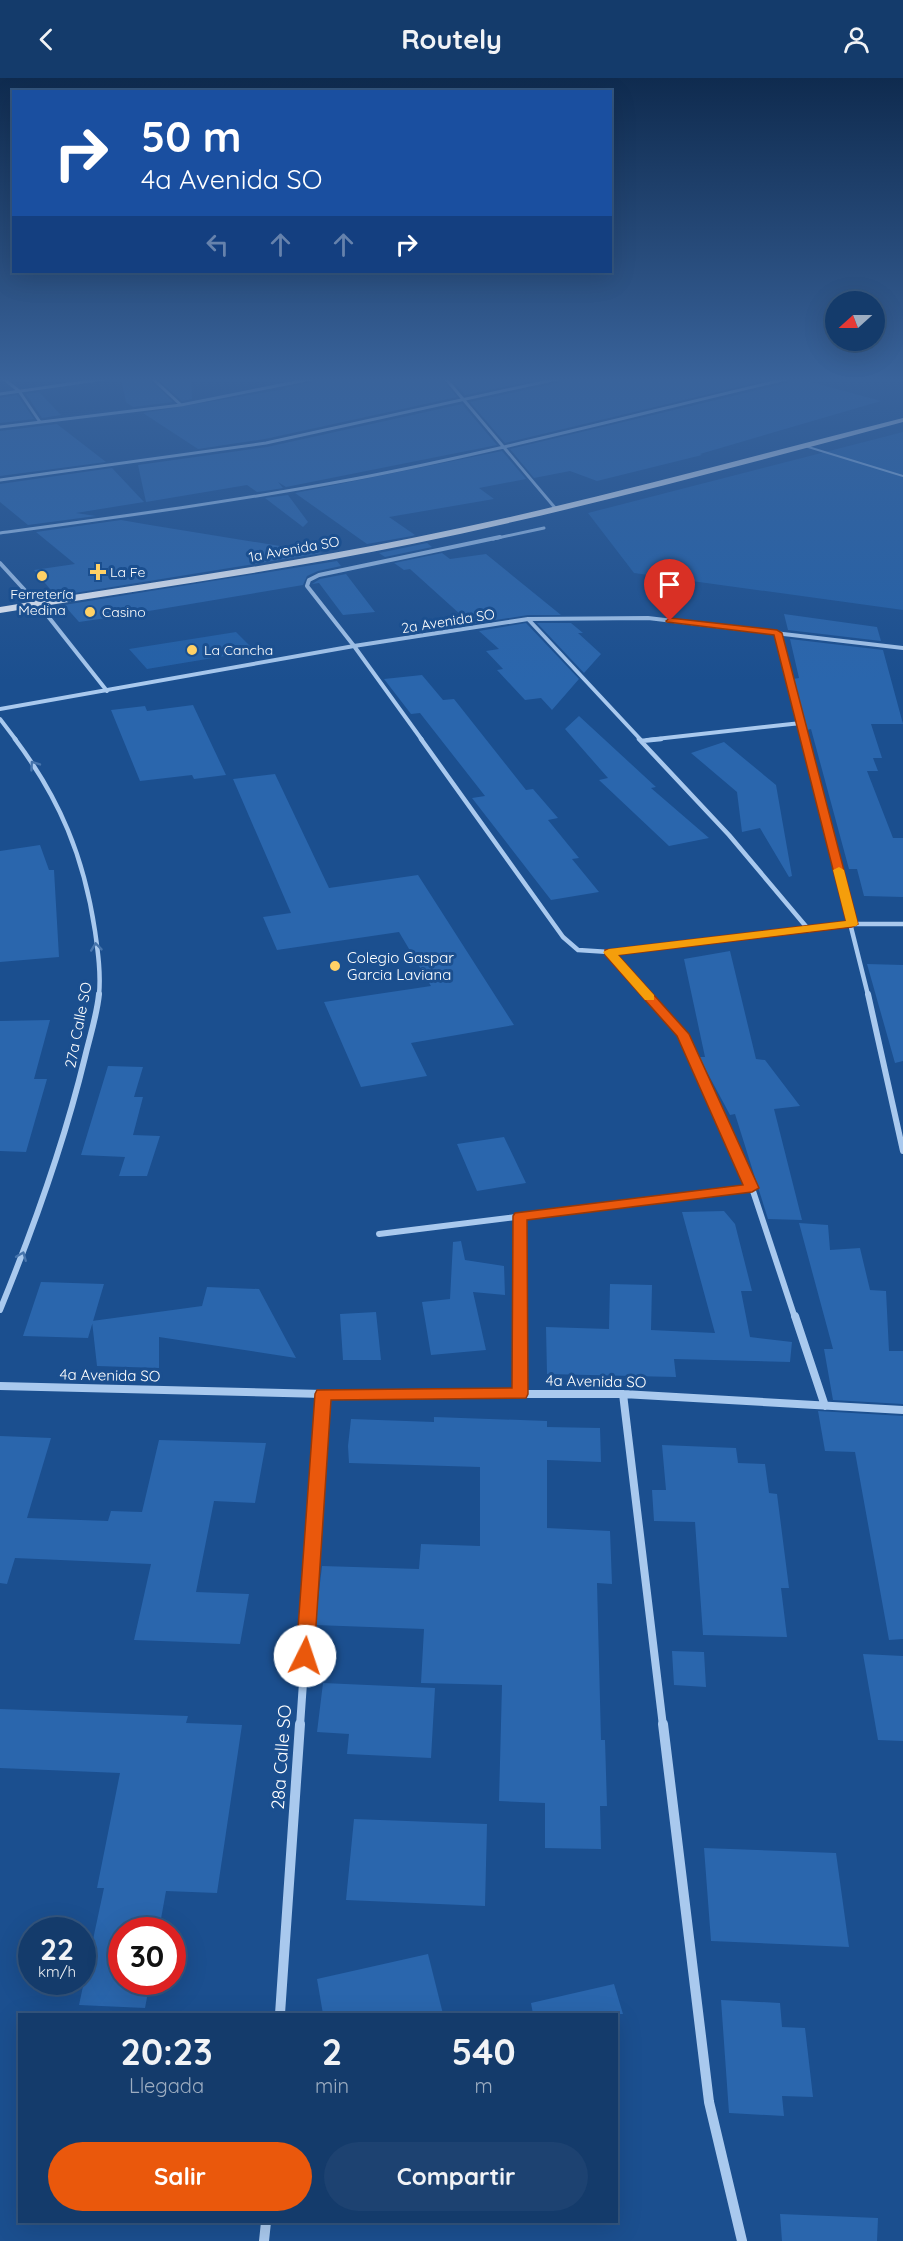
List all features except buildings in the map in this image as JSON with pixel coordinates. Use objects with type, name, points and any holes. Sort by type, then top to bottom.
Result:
[{"type":"highway","name":"1a Avenida SO","points":[[0,610],[296,563],[556,509],[671,480]]},
{"type":"street","points":[[0,533],[222,503],[346,480]]},
{"type":"street","points":[[530,480],[556,509]]},
{"type":"street","points":[[544,528],[319,575],[309,580],[307,586],[354,646],[563,937],[578,950],[609,952],[852,924],[903,924]]},
{"type":"street","points":[[0,563],[37,604],[107,691]]},
{"type":"street","name":"2a Avenida SO","points":[[0,709],[354,646],[528,619],[648,618],[903,648]]},
{"type":"street","points":[[528,619],[729,835],[809,930]]},
{"type":"street","points":[[777,633],[852,924],[903,1151]]},
{"type":"street","name":"27a Calle SO","points":[[0,718],[39,771],[73,839],[81,861],[93,923],[100,987],[66,1127],[30,1236],[0,1310]]},
{"type":"street","points":[[641,741],[801,723]]},
{"type":"street","points":[[609,952],[682,1034],[752,1188],[825,1406]]},
{"type":"street","points":[[379,1234],[752,1188]]},
{"type":"street","points":[[520,1216],[520,1394]]},
{"type":"street","name":"4a Avenida SO","points":[[0,1386],[323,1394],[623,1394],[903,1410]]},
{"type":"street","name":"28a Calle SO","points":[[280,2013],[323,1394]]},
{"type":"street","points":[[623,1394],[709,2102],[742,2241]]},
{"type":"street","points":[[264,2241],[266,2223]]},
{"type":"shaded area","points":[[717,480],[903,480],[903,610],[634,573],[588,513]]},
{"type":"shaded area","name":"La Cancha","points":[[236,632],[255,651],[147,669],[129,649]]},
{"type":"slow traffic","points":[[649,997],[609,952],[852,924],[839,870]]},
{"type":"place","name":"La Fe","points":[[98,572]]},
{"type":"place","name":"Ferretería Medina","points":[[42,576]]},
{"type":"place","name":"Casino","points":[[90,612]]},
{"type":"place","name":"La Cancha","points":[[192,650]]},
{"type":"place","name":"Colegio Gaspar Garcia Laviana","points":[[335,966]]},
{"type":"route","points":[[305,1656],[323,1394],[520,1394],[520,1216],[752,1188],[682,1034],[609,952],[852,924],[777,633],[670,621]]}]
